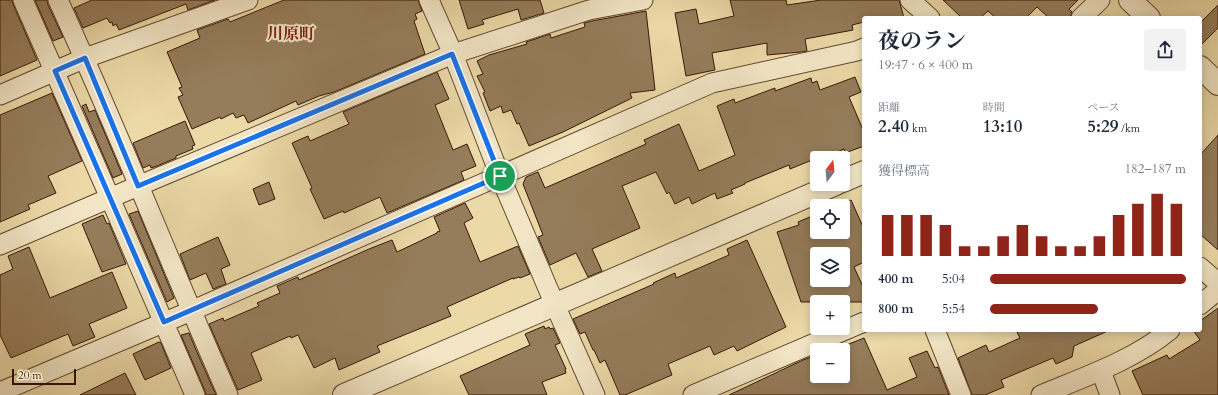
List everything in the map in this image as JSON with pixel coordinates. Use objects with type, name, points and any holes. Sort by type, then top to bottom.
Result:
[{"type":"street","points":[[23,0],[195,395]]},
{"type":"street","points":[[58,0],[85,58],[191,311],[228,395]]},
{"type":"street","points":[[0,95],[85,58],[248,0]]},
{"type":"street","points":[[429,0],[500,176],[595,395]]},
{"type":"street","points":[[0,245],[452,54],[589,10],[642,0]]},
{"type":"street","points":[[910,0],[928,16]]},
{"type":"street","points":[[1084,16],[1100,0]]},
{"type":"street","points":[[1130,0],[1147,16]]},
{"type":"street","points":[[0,392],[191,311],[712,83],[862,49]]},
{"type":"street","points":[[1202,68],[1218,84]]},
{"type":"street","points":[[850,178],[862,173]]},
{"type":"street","points":[[344,395],[820,191]]},
{"type":"street","points":[[1202,269],[1218,283]]},
{"type":"street","points":[[1202,303],[1218,290]]},
{"type":"street","points":[[693,395],[862,323]]},
{"type":"street","points":[[936,332],[961,395]]},
{"type":"street","points":[[1040,395],[1101,370],[1155,342],[1168,332]]},
{"type":"street","points":[[1101,370],[1110,395]]},
{"type":"building","points":[[0,0],[12,0],[37,60],[0,76]]},
{"type":"building","points":[[35,0],[47,0],[63,37],[53,41]]},
{"type":"building","points":[[92,0],[215,0],[188,10],[186,4],[119,30],[116,24],[113,26],[112,22],[110,23],[107,18],[83,28],[74,8]]},
{"type":"building","points":[[284,0],[418,0],[422,11],[415,14],[417,19],[414,21],[425,54],[334,92],[319,96],[298,105],[296,101],[248,123],[244,115],[236,118],[233,113],[221,119],[220,117],[192,129],[178,97],[183,95],[179,88],[182,87],[167,52],[200,38],[197,30],[228,19],[230,22]]},
{"type":"building","points":[[459,0],[540,0],[544,13],[521,20],[518,9],[482,20],[484,24],[468,29]]},
{"type":"building","points":[[730,0],[786,0],[787,5],[821,0],[899,0],[903,16],[862,16],[862,22],[852,25],[853,30],[805,39],[807,51],[767,55],[767,43],[712,53],[715,70],[686,76],[675,13],[696,9],[699,24],[734,16]]},
{"type":"building","points":[[943,0],[1078,0],[1069,9],[1072,12],[1071,16],[1047,16],[1037,7],[1028,16],[994,16],[988,11],[982,16],[960,16]]},
{"type":"building","points":[[1218,5],[1218,28],[1202,44],[1202,21]]},
{"type":"building","points":[[646,11],[655,90],[630,93],[632,98],[563,132],[529,146],[519,123],[517,124],[511,110],[503,113],[501,106],[490,111],[483,93],[485,92],[477,76],[483,74],[477,61],[489,55],[527,44],[526,42],[550,34],[551,38],[585,27],[584,23]]},
{"type":"building","points":[[437,72],[449,99],[435,105],[453,150],[467,144],[476,166],[461,172],[464,180],[387,213],[380,197],[344,213],[343,211],[324,219],[310,189],[312,188],[292,143],[308,136],[310,141],[349,124],[343,112]]},
{"type":"building","points":[[855,77],[861,92],[849,97],[862,127],[862,147],[850,151],[844,151],[844,149],[839,151],[810,151],[810,161],[790,169],[789,165],[745,183],[731,190],[733,193],[717,199],[715,193],[692,204],[689,197],[675,204],[669,192],[667,194],[656,172],[622,186],[640,228],[592,249],[602,271],[588,277],[576,253],[550,265],[538,237],[543,235],[523,184],[526,177],[538,172],[545,188],[646,144],[644,140],[679,124],[699,171],[735,155],[717,106],[734,99],[735,103],[775,88],[775,91],[811,78],[812,83],[817,81],[820,90]]},
{"type":"building","points":[[52,93],[82,161],[48,176],[56,193],[28,205],[30,209],[0,222],[0,115]]},
{"type":"building","points":[[86,104],[89,112],[95,110],[122,174],[113,178],[82,106]]},
{"type":"building","points":[[185,121],[195,145],[192,146],[193,149],[157,166],[151,168],[150,165],[143,168],[133,143]]},
{"type":"building","points":[[1218,135],[1218,250],[1202,236],[1202,153]]},
{"type":"building","points":[[269,182],[275,199],[259,205],[253,189]]},
{"type":"building","points":[[851,200],[862,225],[862,263],[854,267],[862,285],[862,302],[850,302],[850,295],[810,295],[810,302],[801,302],[777,232],[799,225],[798,222],[810,217],[810,239],[850,239]]},
{"type":"building","points":[[465,203],[473,218],[464,223],[480,262],[518,246],[530,274],[520,278],[513,278],[447,307],[451,316],[377,346],[380,352],[339,370],[335,358],[314,368],[298,335],[291,338],[290,336],[251,353],[262,380],[238,390],[209,324],[223,318],[224,321],[259,306],[257,303],[280,293],[277,286],[298,277],[299,280],[392,240],[397,252],[440,231],[434,217]]},
{"type":"building","points":[[138,211],[174,298],[167,302],[129,214]]},
{"type":"building","points":[[103,215],[107,224],[109,223],[126,264],[102,272],[82,224]]},
{"type":"building","points":[[218,237],[230,265],[221,269],[226,284],[213,289],[206,273],[190,280],[180,254]]},
{"type":"building","points":[[747,240],[786,327],[737,351],[734,346],[714,355],[710,346],[668,364],[672,375],[625,395],[620,395],[605,360],[600,363],[585,332],[580,334],[573,319],[654,284],[653,283],[675,273],[676,278],[729,255],[727,249]]},
{"type":"building","points":[[29,247],[50,298],[112,272],[127,308],[89,324],[95,337],[73,346],[68,334],[11,358],[0,335],[0,275],[13,269],[8,256]]},
{"type":"building","points":[[1218,308],[1218,395],[1143,395],[1132,371],[1167,355],[1169,359],[1200,340],[1194,332],[1202,332],[1202,320]]},
{"type":"building","points":[[544,326],[545,329],[549,327],[550,329],[553,328],[560,343],[555,345],[566,369],[566,373],[542,382],[547,395],[469,395],[460,376],[530,345],[525,334]]},
{"type":"building","points":[[1017,332],[1106,332],[1074,346],[1072,357],[1056,364],[1053,358],[1001,380],[1004,387],[985,395],[972,395],[958,358],[986,345],[989,352],[1020,338]]},
{"type":"building","points":[[189,333],[216,395],[206,395],[181,335]]},
{"type":"building","points":[[864,338],[887,390],[917,377],[909,358],[927,351],[935,368],[938,367],[949,395],[729,395],[810,358],[810,383],[850,383],[850,344]]},
{"type":"building","points":[[159,342],[161,343],[171,368],[145,380],[133,354]]},
{"type":"building","points":[[125,373],[136,395],[80,395]]},
{"type":"district","name":"川原町","points":[[291,34]]},
{"type":"route","points":[[452,54],[500,176],[164,322],[55,71],[85,58],[138,186],[452,54]]}]
